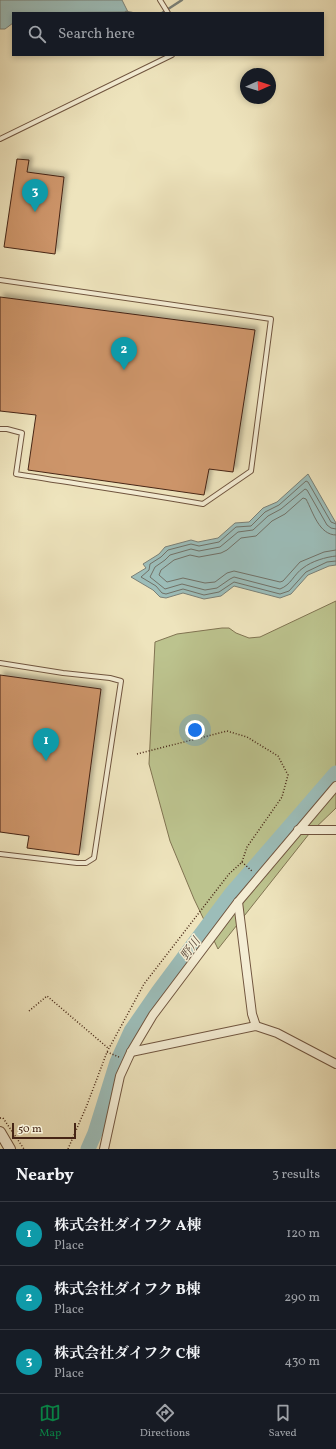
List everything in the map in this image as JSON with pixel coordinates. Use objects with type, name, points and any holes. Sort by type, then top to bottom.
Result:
[{"type":"street","points":[[104,1149],[120,1076],[131,1052],[153,1015],[238,902],[336,786]]},
{"type":"street","points":[[298,830],[336,830]]},
{"type":"street","points":[[238,902],[252,1014],[256,1026]]},
{"type":"street","points":[[131,1052],[256,1026],[276,1033],[336,1064]]},
{"type":"street","points":[[0,1132],[10,1149]]},
{"type":"lane","points":[[160,0],[167,12]]},
{"type":"lane","points":[[0,139],[170,56]]},
{"type":"lane","points":[[0,280],[271,319],[251,472],[203,504],[16,474],[22,433],[7,429],[0,429]]},
{"type":"lane","points":[[0,663],[63,673],[110,678],[121,681],[94,858],[86,863],[77,864],[0,854]]},
{"type":"path","points":[[68,1149],[106,1052],[144,984],[229,874],[242,862],[247,847],[282,797],[288,775],[278,756],[247,737],[227,732],[137,754]]},
{"type":"path","points":[[242,862],[259,877]]},
{"type":"path","points":[[29,1011],[47,996],[108,1048]]},
{"type":"path","points":[[106,1052],[127,1061]]},
{"type":"path","points":[[0,1118],[4,1118],[24,1149]]},
{"type":"green space","points":[[336,601],[336,808],[309,834],[218,949],[194,899],[170,841],[149,764],[155,642],[177,634],[222,628],[229,628],[236,633],[249,638],[260,637]]},
{"type":"water","points":[[0,0],[122,0],[128,12],[12,12],[12,24],[5,29],[0,29]]},
{"type":"water","points":[[308,474],[336,523],[336,565],[329,566],[308,575],[291,594],[280,598],[234,586],[221,596],[204,599],[183,593],[166,598],[160,597],[153,590],[131,577],[146,568],[143,564],[159,554],[165,547],[191,540],[198,542],[218,538],[235,523],[249,522],[263,508],[277,502]]},
{"type":"building","points":[[17,159],[29,160],[27,172],[64,177],[55,254],[4,247]]},
{"type":"building","points":[[0,297],[255,330],[233,472],[209,469],[204,495],[28,470],[36,415],[0,411]]},
{"type":"building","points":[[0,675],[101,689],[79,855],[27,848],[29,836],[0,832]]},
{"type":"waterway","points":[[164,12],[182,0]]},
{"type":"waterway","name":"野川","points":[[88,1149],[95,1133],[117,1062],[131,1031],[231,894],[336,773]]},
{"type":"place","name":"株式会社ダイフク C棟","points":[[35,212]]},
{"type":"place","name":"株式会社ダイフク B棟","points":[[124,370]]},
{"type":"place","name":"株式会社ダイフク A棟","points":[[46,761]]}]
